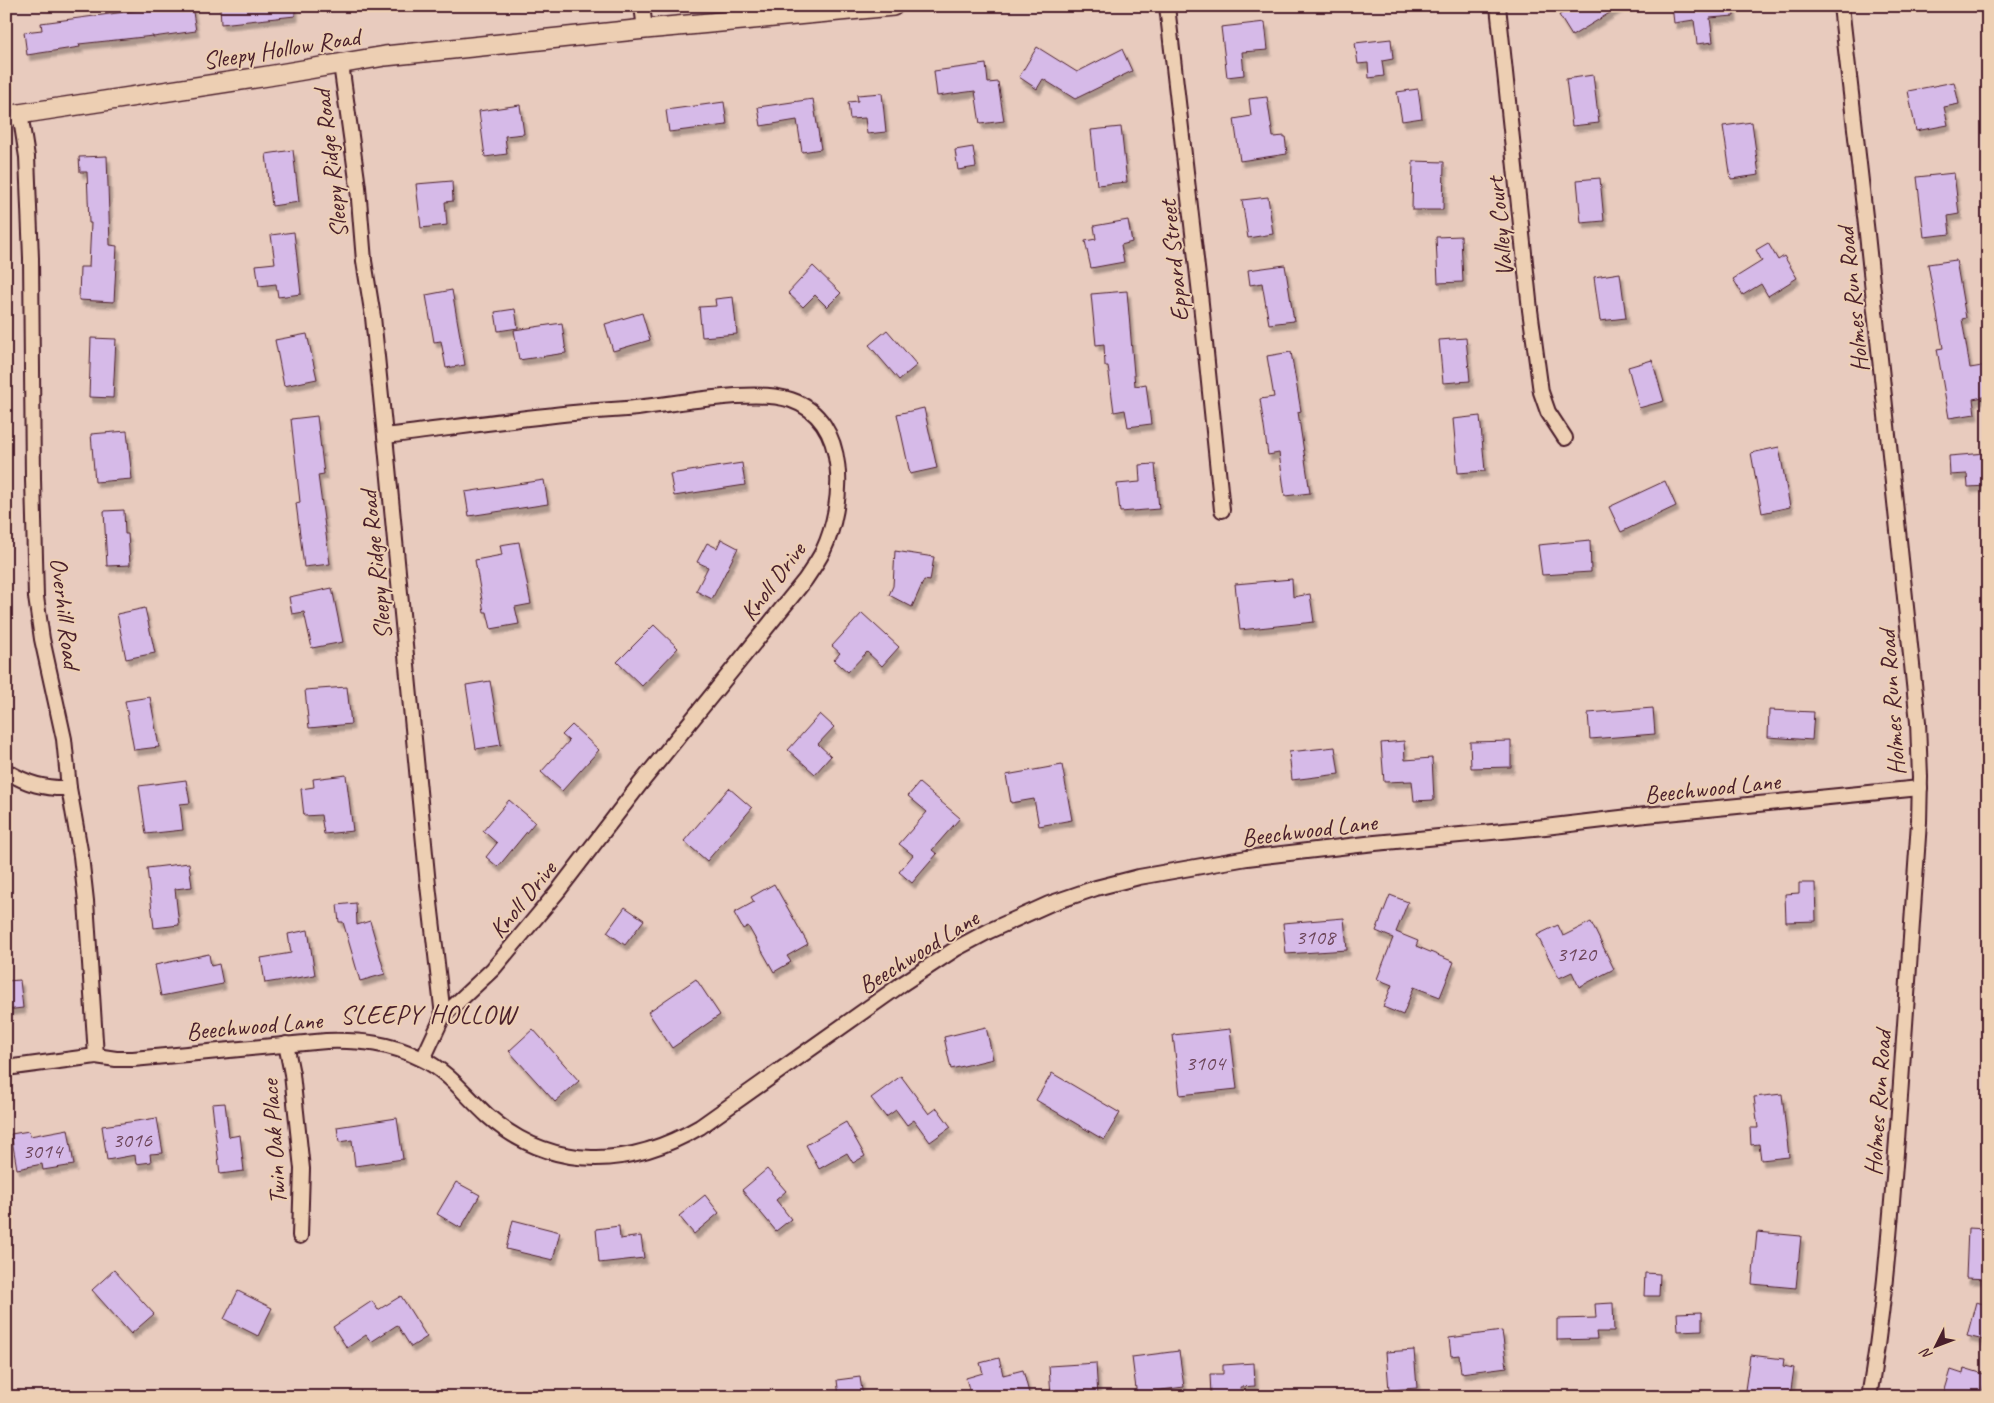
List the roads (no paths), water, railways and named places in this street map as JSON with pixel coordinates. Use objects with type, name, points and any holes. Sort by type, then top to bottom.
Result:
[{"type":"main road","name":"Sleepy Hollow Road","points":[[13,114],[385,56],[893,6]]},
{"type":"street","points":[[642,6],[646,29]]},
{"type":"street","name":"Eppard Street","points":[[1167,6],[1200,294],[1222,510]]},
{"type":"street","name":"Valley Court","points":[[1498,6],[1530,310],[1541,392],[1548,412],[1565,438]]},
{"type":"street","name":"Holmes Run Road","points":[[1841,6],[1868,234],[1918,722],[1920,788],[1890,1231],[1878,1345],[1869,1397]]},
{"type":"street","name":"Sleepy Ridge Road","points":[[340,64],[358,187],[364,260],[373,317],[386,436],[428,885],[443,1016]]},
{"type":"street","name":"Overhill Road","points":[[13,114],[27,157],[36,597],[42,639],[64,740],[69,788],[81,856],[86,901],[96,1056]]},
{"type":"street","name":"Knoll Drive","points":[[386,436],[583,412],[736,397],[771,396],[790,399],[814,414],[830,434],[835,451],[837,499],[832,525],[823,551],[805,580],[658,762],[558,891],[493,969],[443,1016]]},
{"type":"street","points":[[6,771],[33,785],[50,789],[69,788]]},
{"type":"street","name":"Beechwood Lane","points":[[6,1068],[96,1056],[133,1059],[286,1044],[354,1040],[374,1042],[399,1049],[423,1059],[443,1072],[489,1116],[519,1137],[539,1148],[560,1155],[585,1158],[619,1156],[651,1150],[676,1141],[700,1127],[902,984],[988,931],[1049,904],[1096,888],[1190,867],[1266,856],[1375,843],[1545,828],[1646,815],[1920,788]]},
{"type":"street","points":[[423,1059],[443,1016]]},
{"type":"street","name":"Twin Oak Place","points":[[286,1044],[292,1074],[302,1169],[300,1236]]},
{"type":"district","name":"SLEEPY HOLLOW","points":[[428,1014]]}]
